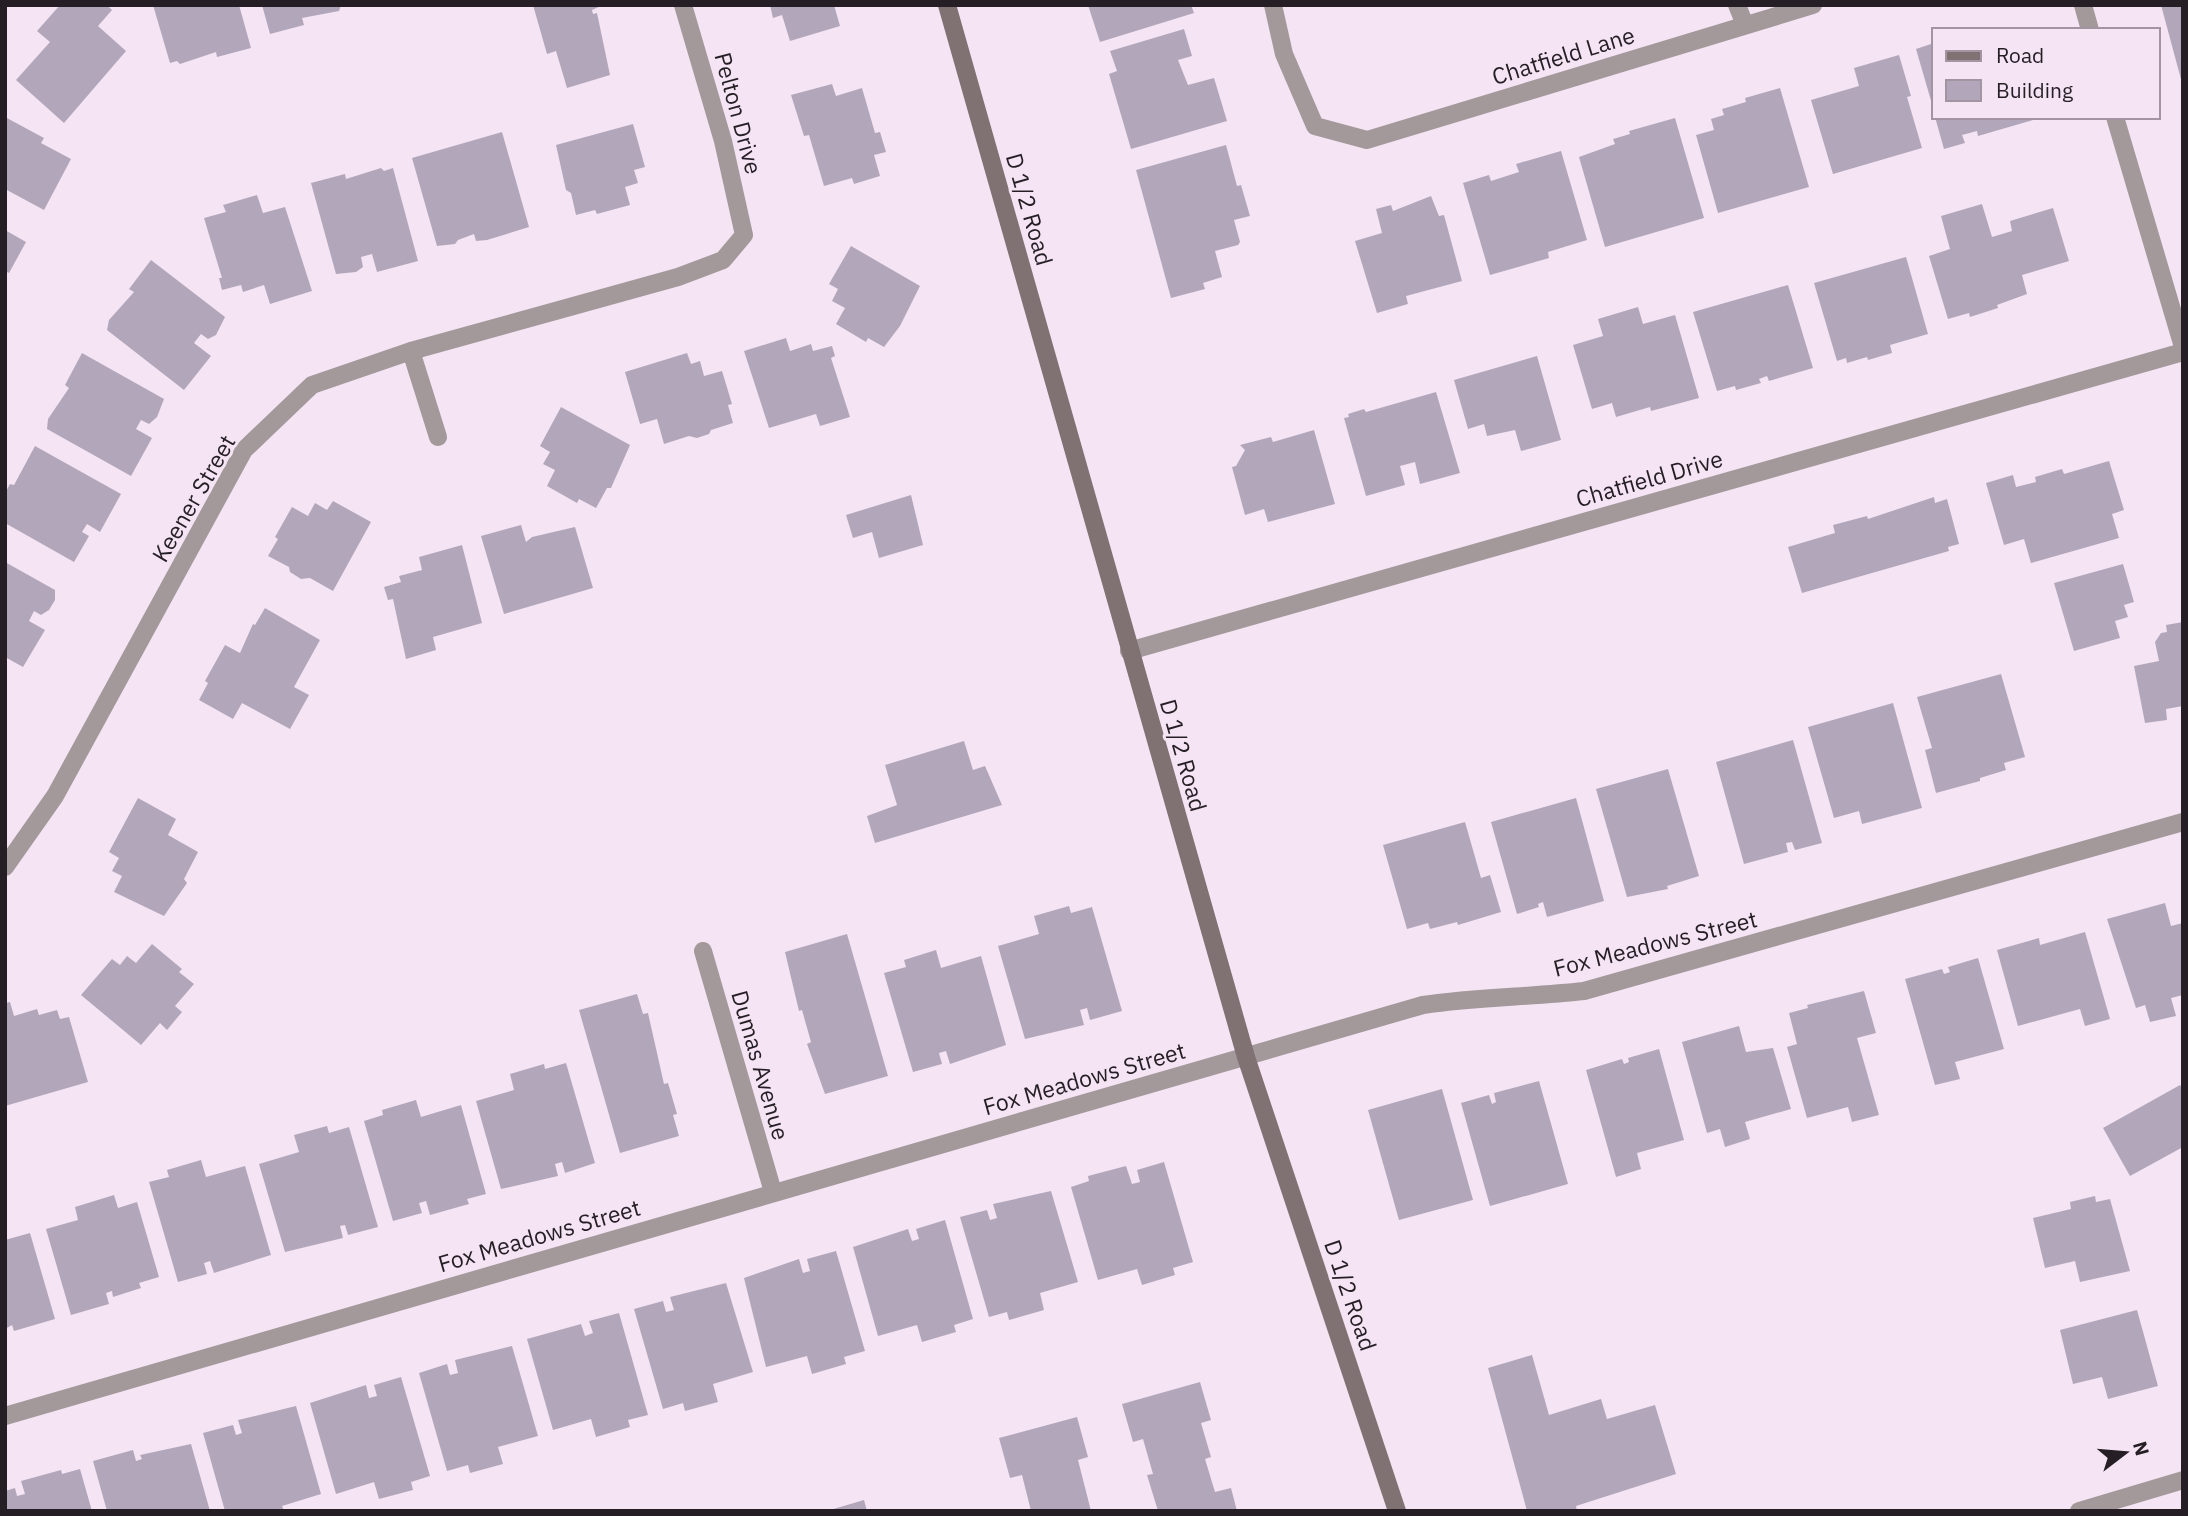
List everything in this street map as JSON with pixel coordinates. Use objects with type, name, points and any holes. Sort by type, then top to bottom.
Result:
[{"type":"main road","name":"D 1/2 Road","points":[[947,5],[1245,1057],[1397,1511]]},
{"type":"street","name":"Pelton Drive","points":[[683,5],[723,141],[744,235]]},
{"type":"street","name":"Chatfield Lane","points":[[1273,5],[1284,54],[1315,126],[1367,140],[1813,5]]},
{"type":"street","points":[[1737,5],[1745,25]]},
{"type":"street","points":[[2083,5],[2089,28]]},
{"type":"street","points":[[2116,119],[2183,350]]},
{"type":"street","name":"Keener Street","points":[[5,867],[55,796],[244,450],[312,385],[411,351],[678,277],[723,260],[744,235]]},
{"type":"street","name":"Chatfield Drive","points":[[1129,651],[2183,350]]},
{"type":"street","points":[[411,351],[438,437]]},
{"type":"street","name":"Fox Meadows Street","points":[[5,1416],[1423,1005],[1467,999],[1584,991],[2183,822]]},
{"type":"street","name":"Dumas Avenue","points":[[703,951],[773,1192]]},
{"type":"street","points":[[2079,1511],[2183,1480]]},
{"type":"building","points":[[60,5],[107,5],[112,10],[98,26],[126,51],[64,123],[16,80],[50,42],[37,31]]},
{"type":"building","points":[[153,5],[239,5],[251,48],[217,57],[216,52],[180,64],[177,61],[170,63]]},
{"type":"building","points":[[262,5],[341,5],[339,11],[302,18],[304,25],[270,34]]},
{"type":"building","points":[[533,5],[603,5],[592,10],[593,14],[597,13],[610,75],[567,88],[556,51],[547,54]]},
{"type":"building","points":[[770,5],[834,5],[840,26],[790,41],[782,15],[773,18]]},
{"type":"building","points":[[1088,5],[1191,5],[1194,13],[1100,42]]},
{"type":"building","points":[[2161,5],[2183,5],[2183,83],[2182,83]]},
{"type":"building","points":[[1184,29],[1192,56],[1178,60],[1188,85],[1214,78],[1227,121],[1131,149],[1109,74],[1117,71],[1110,51]]},
{"type":"building","points":[[1932,44],[1932,104],[1916,49]]},
{"type":"building","points":[[1899,55],[1911,96],[1907,97],[1922,148],[1833,174],[1811,100],[1859,86],[1854,68]]},
{"type":"building","points":[[832,84],[836,96],[862,88],[875,133],[880,132],[886,152],[874,155],[880,176],[854,184],[852,178],[824,186],[809,135],[804,136],[791,95]]},
{"type":"building","points":[[1780,88],[1809,187],[1718,213],[1696,135],[1714,130],[1711,119],[1724,115],[1722,109],[1746,102],[1745,98]]},
{"type":"building","points":[[5,117],[44,138],[41,143],[71,159],[44,210],[5,189]]},
{"type":"building","points":[[1675,118],[1704,218],[1605,247],[1579,157],[1615,144],[1613,139],[1630,134],[1629,131]]},
{"type":"building","points":[[1936,119],[2037,119],[1978,136],[1977,131],[1962,135],[1965,143],[1944,149]]},
{"type":"building","points":[[633,124],[645,167],[634,170],[638,183],[625,187],[630,205],[597,214],[595,210],[576,215],[571,193],[566,190],[556,145]]},
{"type":"building","points":[[502,132],[529,227],[487,240],[476,241],[474,234],[458,240],[455,244],[437,246],[412,158]]},
{"type":"building","points":[[1226,145],[1237,186],[1241,185],[1250,216],[1234,220],[1240,242],[1238,245],[1215,251],[1222,277],[1203,283],[1205,289],[1171,298],[1136,170]]},
{"type":"building","points":[[1561,151],[1587,240],[1548,252],[1549,258],[1490,275],[1463,183],[1489,175],[1491,181],[1519,172],[1516,164]]},
{"type":"building","points":[[381,168],[384,171],[393,168],[418,261],[377,272],[372,254],[361,257],[363,267],[356,272],[336,274],[311,183],[345,174],[346,179]]},
{"type":"building","points":[[257,195],[263,213],[285,207],[312,291],[270,304],[264,285],[243,292],[241,285],[222,290],[219,278],[222,278],[204,218],[226,212],[223,205]]},
{"type":"building","points":[[1431,196],[1439,216],[1444,215],[1462,281],[1406,296],[1408,304],[1377,313],[1355,241],[1382,233],[1376,209],[1391,205],[1393,211]]},
{"type":"building","points":[[1982,204],[1992,237],[2012,231],[2010,221],[2053,208],[2069,261],[2022,275],[2027,294],[1997,305],[1998,308],[1970,317],[1969,313],[1948,319],[1929,256],[1950,249],[1941,216]]},
{"type":"building","points":[[5,230],[26,242],[9,273],[5,271]]},
{"type":"building","points":[[851,246],[920,286],[900,326],[884,347],[868,338],[866,342],[836,324],[845,308],[832,301],[838,289],[829,284]]},
{"type":"building","points":[[1906,257],[1928,334],[1890,345],[1892,353],[1868,360],[1867,357],[1847,363],[1846,358],[1837,361],[1814,283]]},
{"type":"building","points":[[151,260],[225,317],[216,335],[208,339],[201,334],[194,343],[211,356],[184,390],[107,330],[109,320],[134,292],[129,289]]},
{"type":"building","points":[[1788,285],[1813,368],[1769,381],[1767,376],[1759,379],[1761,383],[1736,390],[1735,386],[1717,391],[1693,312]]},
{"type":"building","points":[[1638,307],[1643,324],[1675,315],[1699,398],[1651,411],[1650,407],[1616,417],[1612,403],[1592,409],[1573,345],[1603,336],[1598,319]]},
{"type":"building","points":[[786,338],[790,351],[811,344],[813,351],[832,346],[835,356],[831,358],[850,417],[820,426],[816,414],[769,428],[744,351]]},
{"type":"building","points":[[82,353],[164,399],[157,417],[149,424],[141,420],[136,429],[152,438],[131,476],[47,429],[48,419],[69,388],[65,385]]},
{"type":"building","points":[[687,353],[691,364],[700,361],[704,376],[722,371],[732,404],[728,405],[733,423],[697,438],[689,436],[664,444],[657,419],[640,424],[625,372]]},
{"type":"building","points":[[1537,356],[1561,440],[1521,451],[1515,430],[1487,436],[1484,424],[1468,429],[1454,380]]},
{"type":"building","points":[[1436,392],[1460,473],[1420,484],[1415,462],[1400,466],[1405,485],[1366,496],[1344,418],[1364,409],[1366,412]]},
{"type":"building","points":[[561,407],[630,445],[611,488],[607,488],[596,508],[579,499],[577,503],[547,486],[555,470],[543,464],[550,452],[540,446]]},
{"type":"building","points":[[1314,430],[1335,504],[1268,522],[1264,509],[1245,515],[1232,467],[1236,466],[1245,450],[1240,445],[1271,437],[1273,442]]},
{"type":"building","points":[[35,446],[121,494],[100,532],[87,524],[82,532],[89,536],[74,562],[5,523],[5,493],[10,484],[14,485]]},
{"type":"building","points":[[2109,461],[2124,510],[2112,514],[2119,538],[2031,563],[2024,539],[2004,545],[1986,483],[2013,475],[2016,487],[2036,482],[2035,477],[2062,469],[2064,474]]},
{"type":"building","points":[[911,495],[923,545],[879,558],[872,532],[853,538],[846,515]]},
{"type":"building","points":[[1934,497],[1935,503],[1947,499],[1959,544],[1948,547],[1949,551],[1802,593],[1788,547],[1835,533],[1833,525],[1867,516],[1868,519]]},
{"type":"building","points":[[333,501],[371,522],[333,591],[310,578],[301,579],[290,572],[289,567],[268,556],[292,507],[308,516],[315,503],[327,510]]},
{"type":"building","points":[[521,525],[526,542],[532,537],[575,527],[593,588],[504,614],[481,536]]},
{"type":"building","points":[[462,545],[482,623],[433,637],[436,650],[406,659],[393,599],[388,600],[384,587],[401,582],[399,576],[422,570],[419,557]]},
{"type":"building","points":[[5,562],[55,590],[55,600],[49,610],[41,615],[34,611],[29,621],[45,630],[23,667],[5,657]]},
{"type":"building","points":[[2123,564],[2134,602],[2124,605],[2128,617],[2115,621],[2120,638],[2074,651],[2054,583]]},
{"type":"building","points":[[265,608],[320,640],[294,687],[309,695],[290,729],[242,703],[233,719],[199,700],[208,683],[205,681],[225,645],[240,653],[253,624],[255,625]]},
{"type":"building","points":[[2183,622],[2183,706],[2166,709],[2167,720],[2145,723],[2134,666],[2159,661],[2155,642],[2161,633],[2167,632],[2166,625]]},
{"type":"building","points":[[2001,674],[2025,757],[2004,763],[2006,770],[1980,778],[1980,781],[1936,793],[1925,750],[1932,748],[1917,697]]},
{"type":"building","points":[[1893,703],[1922,808],[1862,824],[1859,811],[1834,818],[1808,727]]},
{"type":"building","points":[[1793,740],[1822,843],[1795,850],[1792,842],[1786,843],[1788,852],[1744,864],[1716,762]]},
{"type":"building","points":[[964,741],[973,770],[985,766],[1002,805],[875,843],[867,816],[897,805],[885,765]]},
{"type":"building","points":[[1668,769],[1699,876],[1667,886],[1668,889],[1627,897],[1596,789]]},
{"type":"building","points":[[138,798],[176,819],[168,835],[198,852],[184,879],[187,883],[164,916],[114,892],[122,876],[112,871],[119,858],[109,852]]},
{"type":"building","points":[[1576,798],[1604,901],[1547,917],[1543,902],[1538,904],[1539,907],[1517,914],[1491,822]]},
{"type":"building","points":[[1465,822],[1481,878],[1490,875],[1501,912],[1458,925],[1457,922],[1430,929],[1428,923],[1407,929],[1383,845]]},
{"type":"building","points":[[2165,903],[2171,926],[2183,923],[2183,995],[2171,998],[2176,1016],[2150,1022],[2145,1005],[2136,1008],[2107,919]]},
{"type":"building","points":[[1069,906],[1071,913],[1092,907],[1122,1011],[1090,1020],[1087,1008],[1080,1010],[1084,1025],[1025,1039],[998,946],[1039,934],[1034,916]]},
{"type":"building","points":[[2085,932],[2110,1019],[2085,1026],[2080,1009],[2018,1026],[1997,950],[2039,938],[2040,945]]},
{"type":"building","points":[[847,934],[888,1076],[825,1094],[807,1044],[811,1042],[802,1010],[799,1011],[785,952]]},
{"type":"building","points":[[152,944],[182,969],[179,972],[194,984],[175,1006],[182,1012],[167,1030],[160,1023],[141,1045],[81,995],[112,959],[120,965],[127,956],[136,963]]},
{"type":"building","points":[[936,950],[941,968],[981,956],[1006,1045],[950,1064],[946,1051],[939,1053],[942,1064],[913,1072],[884,973],[906,967],[904,960]]},
{"type":"building","points":[[1978,958],[2004,1049],[1955,1062],[1960,1079],[1935,1085],[1905,979],[1942,969],[1944,974],[1950,972],[1948,967]]},
{"type":"building","points":[[1864,991],[1876,1033],[1857,1038],[1879,1115],[1852,1122],[1848,1107],[1807,1118],[1787,1047],[1797,1044],[1789,1013],[1808,1008],[1807,1005]]},
{"type":"building","points":[[637,994],[643,1014],[648,1013],[664,1084],[668,1083],[677,1114],[673,1115],[679,1136],[620,1153],[579,1010]]},
{"type":"building","points":[[10,1002],[14,1016],[37,1009],[39,1015],[57,1010],[60,1019],[69,1017],[88,1082],[5,1106],[5,1003]]},
{"type":"building","points":[[1739,1026],[1746,1052],[1773,1048],[1791,1109],[1745,1122],[1750,1139],[1725,1147],[1720,1129],[1707,1133],[1682,1042]]},
{"type":"building","points":[[1659,1049],[1684,1140],[1637,1153],[1641,1169],[1616,1177],[1586,1070],[1622,1059],[1624,1064],[1629,1062],[1628,1058]]},
{"type":"building","points":[[566,1063],[595,1163],[565,1173],[562,1162],[555,1164],[558,1176],[501,1189],[476,1101],[514,1090],[510,1074],[544,1064],[545,1069]]},
{"type":"building","points":[[1539,1081],[1568,1184],[1490,1206],[1461,1103],[1489,1095],[1492,1104],[1496,1102],[1494,1093]]},
{"type":"building","points":[[2180,1085],[2183,1090],[2183,1147],[2130,1176],[2103,1128]]},
{"type":"building","points":[[1442,1089],[1473,1200],[1399,1220],[1368,1110]]},
{"type":"building","points":[[416,1100],[421,1117],[461,1105],[486,1194],[467,1199],[469,1204],[430,1215],[426,1201],[419,1203],[422,1213],[393,1221],[364,1121],[383,1115],[382,1110]]},
{"type":"building","points":[[327,1126],[329,1133],[349,1127],[378,1227],[348,1235],[345,1225],[340,1226],[343,1238],[285,1252],[259,1164],[299,1152],[294,1135]]},
{"type":"building","points":[[201,1160],[206,1177],[245,1166],[271,1255],[214,1273],[210,1261],[204,1263],[207,1274],[178,1282],[149,1182],[169,1177],[167,1170]]},
{"type":"building","points":[[1164,1162],[1193,1262],[1173,1268],[1175,1275],[1142,1285],[1137,1269],[1098,1280],[1071,1187],[1089,1181],[1088,1176],[1126,1166],[1132,1184],[1140,1182],[1137,1170]]},
{"type":"building","points":[[1051,1191],[1078,1282],[1040,1293],[1044,1310],[1009,1320],[1007,1312],[989,1317],[960,1217],[987,1210],[990,1220],[997,1218],[993,1204]]},
{"type":"building","points":[[114,1195],[118,1208],[137,1202],[159,1277],[139,1283],[141,1288],[113,1297],[112,1291],[106,1293],[109,1304],[71,1315],[46,1229],[78,1220],[75,1207]]},
{"type":"building","points":[[2095,1196],[2096,1202],[2110,1199],[2130,1271],[2080,1282],[2075,1261],[2045,1268],[2033,1218],[2071,1209],[2070,1202]]},
{"type":"building","points":[[945,1220],[973,1319],[954,1325],[956,1332],[922,1342],[917,1325],[878,1336],[853,1247],[908,1229],[912,1241],[919,1239],[916,1229]]},
{"type":"building","points":[[30,1233],[55,1319],[14,1331],[12,1325],[5,1329],[5,1240]]},
{"type":"building","points":[[836,1251],[865,1351],[844,1357],[846,1364],[812,1374],[807,1356],[766,1367],[744,1278],[799,1259],[803,1273],[810,1271],[807,1259]]},
{"type":"building","points":[[726,1283],[753,1372],[713,1384],[718,1402],[685,1411],[683,1403],[663,1409],[634,1309],[663,1301],[666,1312],[674,1310],[670,1297]]},
{"type":"building","points":[[2137,1310],[2158,1386],[2108,1399],[2102,1377],[2073,1384],[2060,1330]]},
{"type":"building","points":[[619,1313],[648,1415],[628,1420],[630,1427],[596,1437],[591,1419],[553,1430],[527,1339],[581,1324],[585,1336],[593,1333],[589,1321]]},
{"type":"building","points":[[512,1346],[538,1436],[498,1447],[503,1464],[470,1473],[468,1465],[447,1471],[419,1373],[447,1364],[450,1375],[458,1373],[455,1360]]},
{"type":"building","points":[[1532,1355],[1549,1415],[1601,1399],[1607,1419],[1655,1405],[1676,1474],[1576,1506],[1577,1511],[1527,1511],[1488,1368]]},
{"type":"building","points":[[401,1377],[430,1476],[411,1482],[413,1490],[379,1499],[374,1482],[336,1494],[310,1403],[366,1385],[369,1398],[377,1396],[374,1385]]},
{"type":"building","points":[[1200,1382],[1211,1420],[1201,1423],[1211,1457],[1205,1459],[1215,1492],[1231,1488],[1237,1511],[1158,1511],[1147,1475],[1153,1474],[1143,1439],[1133,1442],[1122,1404]]},
{"type":"building","points":[[296,1406],[321,1494],[282,1506],[284,1511],[225,1511],[203,1433],[233,1425],[236,1435],[242,1433],[238,1420]]},
{"type":"building","points":[[1077,1417],[1088,1457],[1078,1460],[1091,1511],[1031,1511],[1022,1475],[1010,1478],[999,1438]]},
{"type":"building","points":[[191,1444],[210,1511],[107,1511],[93,1461],[133,1450],[136,1461],[142,1459],[140,1455]]},
{"type":"building","points":[[80,1469],[92,1511],[5,1511],[5,1491],[15,1488],[17,1496],[25,1494],[21,1481],[61,1470],[62,1474]]},
{"type":"building","points":[[864,1500],[867,1511],[830,1511],[830,1510]]}]
